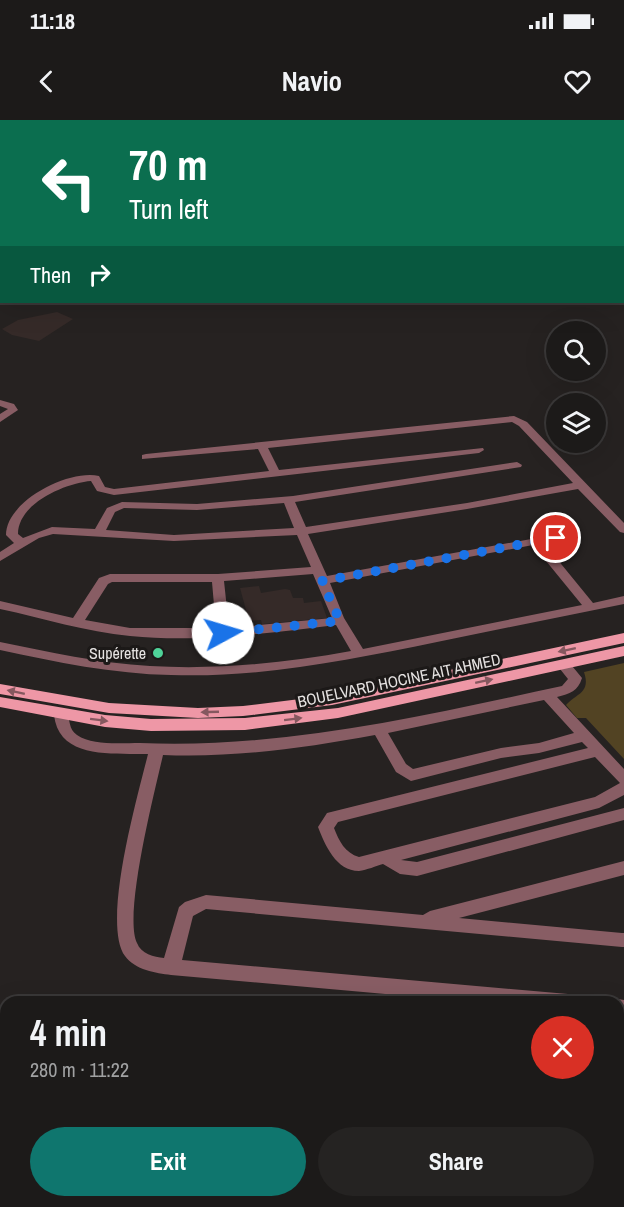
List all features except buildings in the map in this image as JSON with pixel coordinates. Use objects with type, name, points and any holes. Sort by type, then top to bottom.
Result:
[{"type":"main road","points":[[0,688],[109,708],[164,712],[243,711],[332,700],[624,638]]},
{"type":"main road","name":"BOUELVARD HOCINE AIT AHMED","points":[[0,702],[61,715],[163,725],[245,724],[338,713],[624,651]]},
{"type":"street","points":[[0,403],[11,406],[13,410],[0,420]]},
{"type":"street","points":[[146,457],[512,418],[575,485],[624,542]]},
{"type":"street","points":[[261,444],[275,473]]},
{"type":"street","points":[[22,544],[12,535],[12,528],[26,507],[35,499],[83,478],[95,478],[100,488],[111,492],[479,450]]},
{"type":"street","points":[[98,534],[111,510],[122,505],[199,507],[288,499],[517,465]]},
{"type":"street","points":[[575,485],[624,530]]},
{"type":"street","points":[[0,557],[40,533],[52,530],[174,538],[302,531],[467,506],[575,485]]},
{"type":"street","points":[[288,499],[340,621],[360,654]]},
{"type":"street","points":[[77,622],[107,579],[320,575],[575,534]]},
{"type":"street","points":[[536,541],[590,607]]},
{"type":"street","points":[[218,578],[223,633]]},
{"type":"street","points":[[0,646],[95,665],[170,671],[219,671],[302,665],[624,600]]},
{"type":"street","points":[[0,605],[131,632],[223,633],[340,621]]},
{"type":"street","points":[[61,715],[63,729],[79,743],[156,751],[254,748],[379,729],[548,694],[570,688],[575,682],[574,674],[563,664]]},
{"type":"street","points":[[548,694],[583,736],[624,779]]},
{"type":"street","points":[[379,729],[403,772],[411,775],[501,753],[539,748],[583,736]]},
{"type":"street","points":[[156,751],[133,855],[125,938],[128,947],[143,961],[171,967],[500,996]]},
{"type":"street","points":[[598,751],[333,817],[327,823],[327,831],[345,860],[359,864],[599,802],[624,788]]},
{"type":"street","points":[[386,858],[400,867],[417,869],[624,814]]},
{"type":"street","points":[[419,921],[624,868]]},
{"type":"street","points":[[171,967],[185,912],[191,907],[206,902],[622,940]]},
{"type":"shaded area","points":[[57,312],[73,319],[39,341],[12,335],[2,329],[18,320]]},
{"type":"shaded area","points":[[259,586],[261,593],[285,589],[290,590],[293,598],[303,598],[304,603],[321,601],[327,618],[262,624],[261,620],[249,621],[240,588]]},
{"type":"shaded area","points":[[624,663],[624,759],[586,718],[577,718],[566,705],[584,689],[586,679],[584,672]]},
{"type":"place","name":"Supérette","points":[[158,653]]},
{"type":"route","points":[[223,633],[340,621],[322,581],[556,538]]}]
